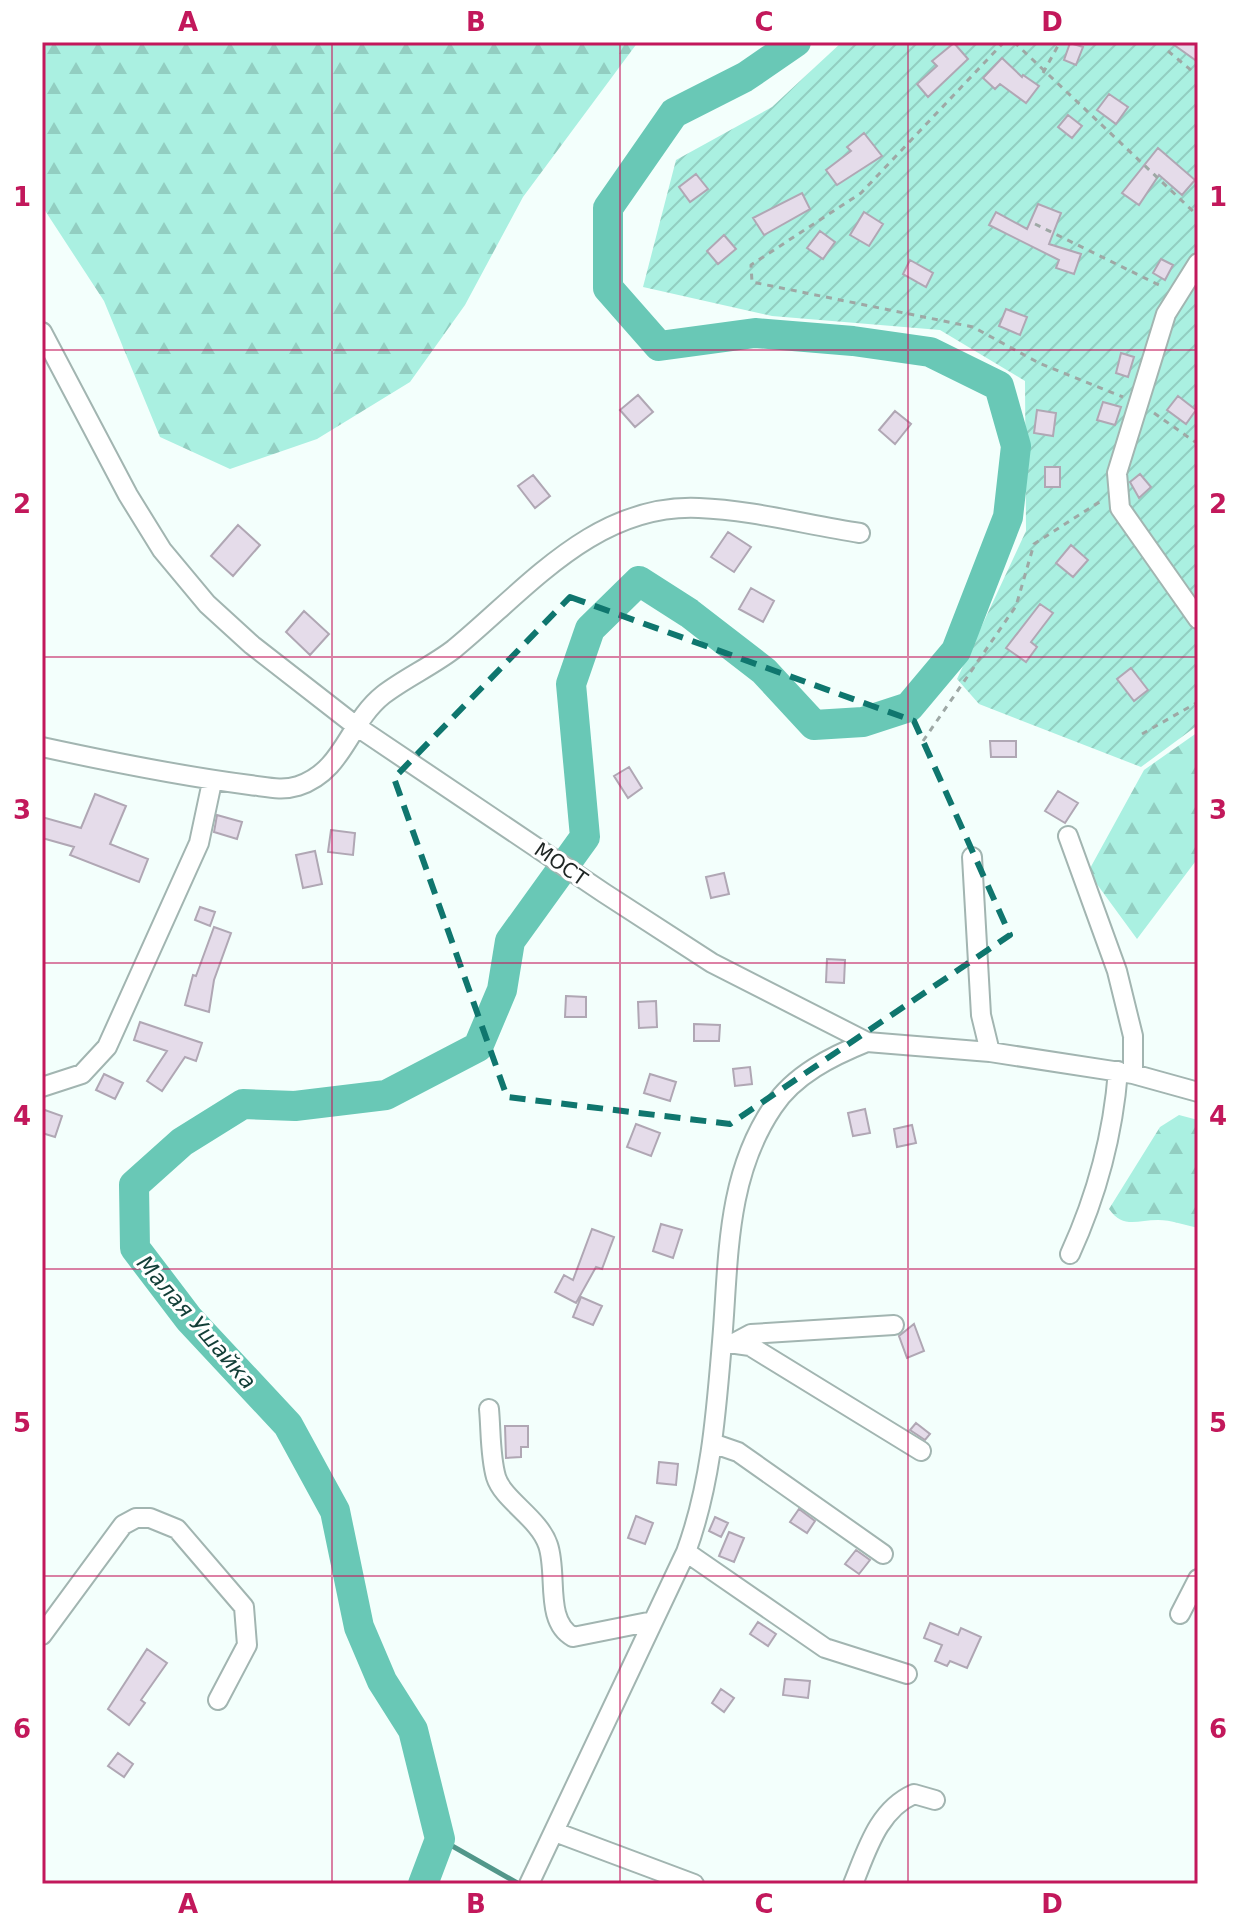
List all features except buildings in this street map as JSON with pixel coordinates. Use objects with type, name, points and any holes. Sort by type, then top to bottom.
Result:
[{"type":"street","points":[[1198,263],[1166,314],[1117,473],[1120,508],[1198,619]]},
{"type":"street","name":"МОСТ","points":[[42,332],[128,495],[162,550],[207,604],[252,645],[356,726],[712,963],[867,1042]]},
{"type":"street","points":[[42,747],[212,782],[282,789],[297,786],[338,759],[356,726],[382,696],[451,651],[567,551],[621,522],[659,511],[698,508],[860,533]]},
{"type":"street","points":[[42,1087],[82,1074],[107,1047],[199,843],[212,782]]},
{"type":"street","points":[[1068,836],[1117,971],[1133,1036],[1108,1148],[1085,1221],[1070,1254]]},
{"type":"street","points":[[972,857],[981,1015],[990,1052]]},
{"type":"street","points":[[529,1884],[686,1552],[702,1510],[729,1342],[734,1194],[774,1105],[819,1063],[867,1042],[990,1052],[1125,1073],[1198,1092]]},
{"type":"street","points":[[729,1342],[751,1334],[894,1325]]},
{"type":"street","points":[[729,1342],[750,1346],[921,1451]]},
{"type":"street","points":[[489,1409],[496,1479],[548,1542],[553,1561],[557,1618],[562,1628],[573,1637],[653,1621]]},
{"type":"street","points":[[712,1443],[738,1452],[883,1554]]},
{"type":"street","points":[[42,1635],[123,1525],[136,1518],[150,1518],[177,1529],[244,1607],[247,1645],[218,1700]]},
{"type":"street","points":[[686,1552],[825,1648],[907,1674]]},
{"type":"street","points":[[1180,1614],[1198,1579]]},
{"type":"street","points":[[853,1884],[874,1833],[895,1805],[914,1794],[935,1800]]},
{"type":"street","points":[[555,1832],[694,1884]]},
{"type":"path","points":[[1004,42],[861,193],[751,265],[752,282],[973,327],[1039,363],[1139,403],[1198,444]]},
{"type":"path","points":[[1014,42],[1043,73],[1198,216]]},
{"type":"path","points":[[1043,73],[1060,42]]},
{"type":"path","points":[[1168,51],[1198,76]]},
{"type":"path","points":[[1035,224],[1178,294]]},
{"type":"path","points":[[923,741],[1016,606],[1034,544],[1119,492]]},
{"type":"path","points":[[1142,734],[1198,702]]},
{"type":"highlighted area","points":[[570,597],[914,721],[1010,935],[730,1124],[507,1097],[394,778]]},
{"type":"green space","points":[[42,42],[638,42],[523,197],[465,305],[410,382],[317,439],[230,469],[160,437],[104,301],[42,206]]},
{"type":"green space","points":[[842,42],[1198,42],[1198,725],[1141,767],[979,704],[957,679],[1026,531],[1025,381],[940,330],[772,316],[643,287],[676,160],[772,107]]},
{"type":"green space","points":[[1198,732],[1198,858],[1137,939],[1088,872],[1144,770]]},
{"type":"green space","points":[[1179,1115],[1198,1120],[1198,1228],[1163,1220],[1131,1222],[1120,1219],[1109,1209],[1160,1127]]},
{"type":"waterway","name":"Малая Ушайка","points":[[423,1884],[440,1839],[413,1730],[382,1681],[359,1627],[335,1511],[288,1425],[189,1319],[135,1248],[134,1185],[182,1142],[243,1104],[295,1106],[386,1095],[478,1047],[502,990],[510,941],[585,837],[571,684],[590,629],[639,581],[689,613],[764,671],[814,725],[863,722],[909,707],[956,651],[1008,517],[1016,446],[999,386],[930,352],[853,341],[755,333],[659,346],[608,288],[608,208],[674,113],[745,77],[796,42]]},
{"type":"waterway","points":[[440,1839],[519,1884]]}]
